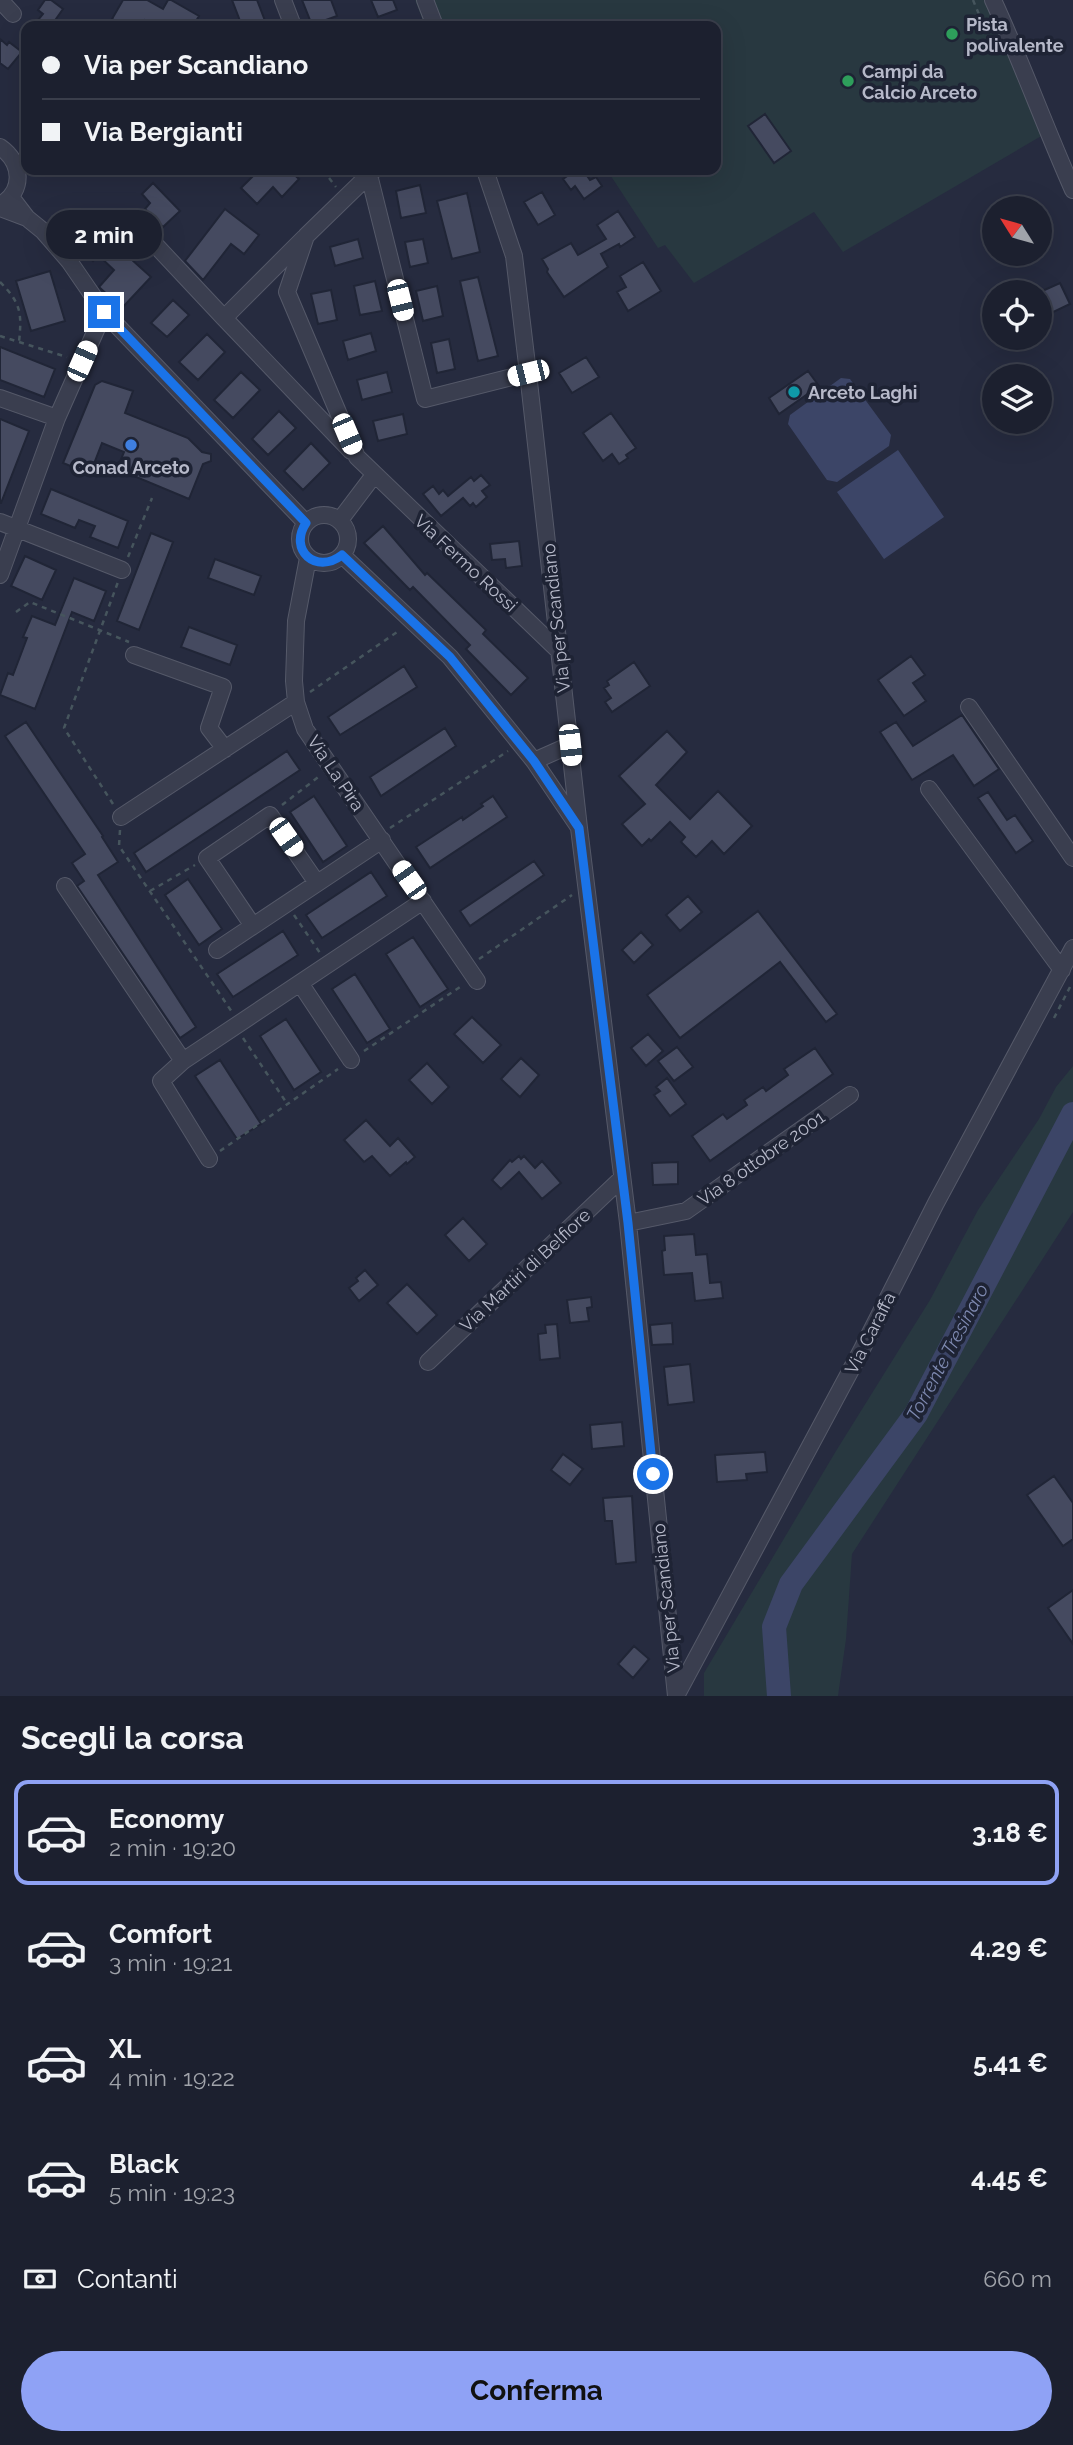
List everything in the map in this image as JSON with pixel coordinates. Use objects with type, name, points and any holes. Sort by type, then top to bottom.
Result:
[{"type":"street","points":[[0,0],[13,14]]},
{"type":"street","points":[[284,0],[291,21]]},
{"type":"street","points":[[425,0],[433,21]]},
{"type":"street","points":[[993,0],[1073,190]]},
{"type":"street","points":[[0,147],[8,152],[18,169],[19,179],[4,203],[43,231],[69,261],[104,312],[306,523]]},
{"type":"street","name":"Via Fermo Rossi","points":[[224,318],[369,175]]},
{"type":"street","points":[[373,175],[425,399],[528,373]]},
{"type":"street","name":"Via per Scandiano","points":[[487,175],[513,256],[528,373],[579,828],[628,1223],[676,1696]]},
{"type":"street","name":"Via Fermo Rossi","points":[[306,236],[287,292],[357,457]]},
{"type":"street","name":"Via Fermo Rossi","points":[[148,237],[374,475],[559,651]]},
{"type":"street","points":[[0,575],[57,418],[104,312]]},
{"type":"street","points":[[0,398],[57,418]]},
{"type":"street","points":[[340,520],[374,475]]},
{"type":"street","points":[[318,515],[333,516],[340,520],[345,526],[348,541],[342,555],[329,563],[308,558],[300,544],[302,529],[306,523],[318,515]]},
{"type":"street","points":[[0,522],[122,570]]},
{"type":"street","points":[[342,555],[450,657],[534,761],[579,828]]},
{"type":"street","name":"Via La Pira","points":[[308,558],[296,621],[294,681],[296,702],[305,729],[477,981]]},
{"type":"street","points":[[134,655],[223,687],[209,728],[225,749]]},
{"type":"street","points":[[121,817],[296,702]]},
{"type":"street","points":[[970,707],[1073,858]]},
{"type":"street","points":[[534,761],[570,745]]},
{"type":"street","points":[[929,789],[1062,970]]},
{"type":"street","points":[[253,926],[207,858],[270,815],[317,883]]},
{"type":"street","points":[[218,950],[380,838]]},
{"type":"street","points":[[65,886],[183,1061]]},
{"type":"street","points":[[209,1159],[161,1081],[183,1061],[423,901]]},
{"type":"street","name":"Via Caraffa","points":[[676,1696],[1073,948]]},
{"type":"street","points":[[300,983],[351,1060]]},
{"type":"street","name":"Via 8 ottobre 2001","points":[[628,1223],[686,1210],[850,1095]]},
{"type":"street","name":"Via Martiri di Belfiore","points":[[428,1362],[622,1178]]},
{"type":"path","points":[[327,175],[345,198]]},
{"type":"path","points":[[0,282],[15,298],[21,313],[19,342]]},
{"type":"path","points":[[0,336],[82,361]]},
{"type":"path","points":[[152,498],[122,570],[64,727],[121,817],[119,846],[288,1106]]},
{"type":"path","points":[[16,612],[30,602],[128,641],[134,655]]},
{"type":"path","points":[[296,702],[413,621]]},
{"type":"path","points":[[380,838],[520,744]]},
{"type":"path","points":[[270,815],[332,767]]},
{"type":"path","points":[[150,891],[207,858]]},
{"type":"path","points":[[467,967],[586,885]]},
{"type":"path","points":[[287,903],[328,964]]},
{"type":"shaded area","points":[[415,0],[991,0],[1043,135],[843,252],[814,212],[694,283],[665,245],[658,248],[610,175],[721,175],[721,21],[423,21]]},
{"type":"shaded area","points":[[1073,1066],[1073,1212],[852,1554],[846,1639],[838,1696],[704,1696],[704,1673],[836,1451],[930,1300],[978,1210],[1039,1119],[1056,1087]]},
{"type":"water","points":[[841,378],[850,379],[891,435],[889,446],[837,482],[827,480],[788,424],[790,415]]},
{"type":"water","points":[[898,450],[944,517],[884,559],[837,492]]},
{"type":"building","points":[[45,0],[51,0],[63,9],[56,19],[59,21],[37,21],[43,14],[38,10]]},
{"type":"building","points":[[123,0],[147,0],[163,9],[168,0],[171,0],[199,16],[196,21],[112,19]]},
{"type":"building","points":[[232,0],[257,0],[265,21],[240,21]]},
{"type":"building","points":[[302,0],[331,0],[337,16],[323,21],[310,21]]},
{"type":"building","points":[[371,0],[393,0],[397,10],[378,17]]},
{"type":"building","points":[[0,39],[21,51],[8,69],[0,63]]},
{"type":"building","points":[[765,114],[791,151],[774,163],[748,126]]},
{"type":"building","points":[[254,175],[295,175],[299,179],[282,197],[273,187],[257,204],[241,188]]},
{"type":"building","points":[[569,175],[586,175],[590,180],[596,177],[602,186],[584,199],[575,186],[571,190],[563,179]]},
{"type":"building","points":[[153,183],[180,211],[163,227],[145,209],[150,203],[142,194]]},
{"type":"building","points":[[420,185],[426,213],[401,218],[396,191]]},
{"type":"building","points":[[542,192],[555,215],[538,225],[524,202]]},
{"type":"building","points":[[467,193],[480,252],[452,259],[437,201]]},
{"type":"building","points":[[225,209],[259,235],[244,254],[231,244],[203,280],[185,261]]},
{"type":"building","points":[[109,211],[125,225],[111,241],[151,277],[122,308],[99,287],[114,270],[98,255],[93,261],[58,229],[69,217],[88,234]]},
{"type":"building","points":[[618,211],[635,237],[620,247],[619,244],[601,254],[608,267],[564,297],[547,272],[542,259],[571,243],[578,255],[606,239],[597,225]]},
{"type":"building","points":[[358,239],[363,258],[335,266],[330,247]]},
{"type":"building","points":[[423,239],[428,263],[410,267],[405,242]]},
{"type":"building","points":[[643,262],[661,291],[628,311],[617,292],[626,287],[620,276]]},
{"type":"building","points":[[50,271],[65,321],[31,331],[16,281]]},
{"type":"building","points":[[478,277],[498,356],[478,361],[460,281]]},
{"type":"building","points":[[375,281],[382,311],[360,315],[354,286]]},
{"type":"building","points":[[1060,283],[1070,304],[1052,313],[1052,287]]},
{"type":"building","points":[[437,286],[443,316],[423,321],[416,291]]},
{"type":"building","points":[[331,290],[337,320],[318,324],[311,294]]},
{"type":"building","points":[[173,300],[189,315],[167,337],[151,323]]},
{"type":"building","points":[[371,333],[376,351],[348,360],[343,341]]},
{"type":"building","points":[[207,334],[225,352],[198,380],[179,362]]},
{"type":"building","points":[[449,339],[455,369],[437,373],[431,343]]},
{"type":"building","points":[[0,347],[55,369],[44,397],[0,380]]},
{"type":"building","points":[[586,357],[599,377],[572,393],[559,373]]},
{"type":"building","name":"Arceto Laghi","points":[[808,371],[819,386],[779,414],[769,398]]},
{"type":"building","points":[[241,372],[260,390],[233,418],[214,400]]},
{"type":"building","points":[[387,372],[392,392],[362,400],[357,380]]},
{"type":"building","points":[[102,381],[133,391],[125,413],[188,438],[202,452],[211,454],[211,461],[203,464],[189,499],[117,469],[124,452],[102,443],[90,474],[63,463],[95,385]]},
{"type":"building","points":[[279,411],[296,428],[268,455],[252,439]]},
{"type":"building","points":[[611,413],[636,448],[619,464],[612,454],[603,461],[583,433]]},
{"type":"building","points":[[403,414],[407,434],[378,441],[373,421]]},
{"type":"building","points":[[0,419],[29,431],[1,503],[0,503]]},
{"type":"building","points":[[311,443],[330,463],[303,490],[284,471]]},
{"type":"building","points":[[481,475],[490,485],[482,491],[487,497],[476,507],[473,503],[470,506],[463,498],[441,516],[423,494],[433,486],[439,494],[443,490],[448,496],[471,477],[474,481]]},
{"type":"building","points":[[51,489],[128,521],[118,548],[90,537],[95,526],[79,520],[75,528],[41,514]]},
{"type":"building","points":[[383,526],[425,575],[427,573],[486,630],[483,634],[528,678],[511,695],[466,649],[470,645],[413,587],[410,590],[364,543]]},
{"type":"building","points":[[151,533],[173,542],[139,630],[117,621]]},
{"type":"building","points":[[519,541],[522,566],[506,568],[505,559],[492,560],[490,544]]},
{"type":"building","points":[[25,556],[56,570],[42,600],[11,586]]},
{"type":"building","points":[[215,559],[261,576],[254,595],[208,578]]},
{"type":"building","points":[[74,578],[106,591],[94,621],[72,612],[35,709],[0,695],[8,673],[13,675],[27,638],[23,637],[32,616],[55,625]]},
{"type":"building","points":[[189,627],[237,645],[230,665],[181,647]]},
{"type":"building","points":[[911,656],[925,675],[913,683],[926,701],[904,716],[878,680]]},
{"type":"building","points":[[634,662],[650,686],[612,712],[605,702],[611,698],[604,688],[609,685],[607,681]]},
{"type":"building","points":[[404,666],[417,687],[340,735],[328,717]]},
{"type":"building","points":[[962,715],[999,769],[974,786],[953,755],[912,780],[880,732],[896,722],[913,746]]},
{"type":"building","points":[[26,722],[118,862],[98,875],[196,1027],[180,1038],[77,886],[84,881],[72,863],[85,854],[5,736]]},
{"type":"building","points":[[445,728],[456,746],[381,796],[370,777]]},
{"type":"building","points":[[667,731],[687,752],[656,785],[690,819],[718,791],[752,826],[724,854],[712,841],[696,857],[681,842],[685,837],[670,822],[642,846],[622,824],[645,804],[619,776]]},
{"type":"building","points":[[287,751],[300,770],[146,872],[134,853]]},
{"type":"building","points":[[988,792],[1007,820],[1015,815],[1033,841],[1016,853],[978,798]]},
{"type":"building","points":[[314,796],[347,846],[323,862],[290,812]]},
{"type":"building","points":[[493,796],[507,817],[430,868],[416,847],[462,817],[463,820]]},
{"type":"building","points":[[534,861],[544,875],[470,926],[460,911]]},
{"type":"building","points":[[371,872],[387,896],[322,938],[306,915]]},
{"type":"building","points":[[188,879],[222,929],[199,945],[165,895]]},
{"type":"building","points":[[688,896],[702,912],[680,931],[666,915]]},
{"type":"building","points":[[758,911],[837,1014],[826,1022],[780,962],[680,1038],[647,995]]},
{"type":"building","points":[[283,931],[298,955],[233,997],[217,974]]},
{"type":"building","points":[[641,932],[653,945],[634,963],[622,950]]},
{"type":"building","points":[[413,937],[448,989],[420,1007],[386,954]]},
{"type":"building","points":[[355,974],[390,1029],[367,1043],[332,989]]},
{"type":"building","points":[[472,1017],[501,1045],[483,1063],[454,1034]]},
{"type":"building","points":[[286,1019],[321,1072],[294,1090],[260,1036]]},
{"type":"building","points":[[648,1034],[663,1051],[646,1066],[631,1048]]},
{"type":"building","points":[[677,1047],[693,1067],[674,1081],[658,1061]]},
{"type":"building","points":[[815,1048],[833,1074],[710,1161],[692,1136],[723,1114],[727,1119],[747,1105],[744,1100],[763,1087],[766,1091],[788,1075],[784,1069]]},
{"type":"building","points":[[521,1058],[539,1075],[520,1097],[501,1079]]},
{"type":"building","points":[[220,1060],[261,1124],[237,1139],[195,1076]]},
{"type":"building","points":[[427,1063],[449,1087],[432,1104],[409,1080]]},
{"type":"building","points":[[667,1078],[686,1104],[670,1116],[654,1095],[660,1091],[656,1087]]},
{"type":"building","points":[[366,1120],[390,1146],[398,1138],[415,1157],[390,1176],[372,1156],[364,1162],[344,1140]]},
{"type":"building","points":[[519,1156],[521,1159],[524,1156],[535,1168],[542,1161],[561,1183],[542,1199],[519,1172],[501,1189],[492,1180],[510,1160],[512,1162]]},
{"type":"building","points":[[678,1162],[678,1184],[653,1185],[652,1163]]},
{"type":"building","points":[[463,1218],[487,1244],[469,1261],[445,1235]]},
{"type":"building","points":[[694,1234],[696,1255],[707,1254],[710,1283],[721,1282],[723,1298],[695,1301],[692,1273],[664,1275],[664,1236]]},
{"type":"building","points":[[365,1270],[378,1285],[359,1301],[349,1288]]},
{"type":"building","points":[[407,1284],[437,1315],[417,1334],[387,1303]]},
{"type":"building","points":[[591,1297],[592,1307],[587,1308],[589,1321],[570,1323],[567,1300]]},
{"type":"building","points":[[672,1323],[673,1344],[652,1345],[650,1325]]},
{"type":"building","points":[[557,1324],[560,1358],[540,1360],[538,1334],[546,1333],[545,1325]]},
{"type":"building","points":[[690,1364],[694,1402],[668,1405],[664,1367]]},
{"type":"building","points":[[622,1422],[624,1446],[592,1449],[590,1425]]},
{"type":"building","points":[[765,1452],[767,1472],[746,1474],[747,1480],[717,1482],[715,1455]]},
{"type":"building","points":[[563,1454],[583,1469],[570,1485],[551,1470]]},
{"type":"building","points":[[1054,1476],[1073,1503],[1073,1539],[1063,1546],[1027,1495]]},
{"type":"building","points":[[632,1496],[636,1562],[616,1564],[612,1521],[605,1521],[603,1498]]},
{"type":"building","points":[[1073,1590],[1073,1644],[1048,1608]]},
{"type":"building","points":[[634,1646],[649,1659],[633,1678],[618,1664]]},
{"type":"waterway","name":"Torrente Tresinaro","points":[[779,1696],[774,1627],[791,1584],[916,1414],[1073,1114]]},
{"type":"place","name":"Pista polivalente","points":[[952,34]]},
{"type":"place","name":"Campi da Calcio Arceto","points":[[848,81]]},
{"type":"place","name":"Arceto Laghi","points":[[794,392]]},
{"type":"place","name":"Conad Arceto","points":[[131,445]]},
{"type":"route","points":[[104,312],[306,523],[302,529],[300,544],[308,558],[329,563],[342,555],[450,657],[534,761],[579,828],[628,1223],[653,1474]]}]
